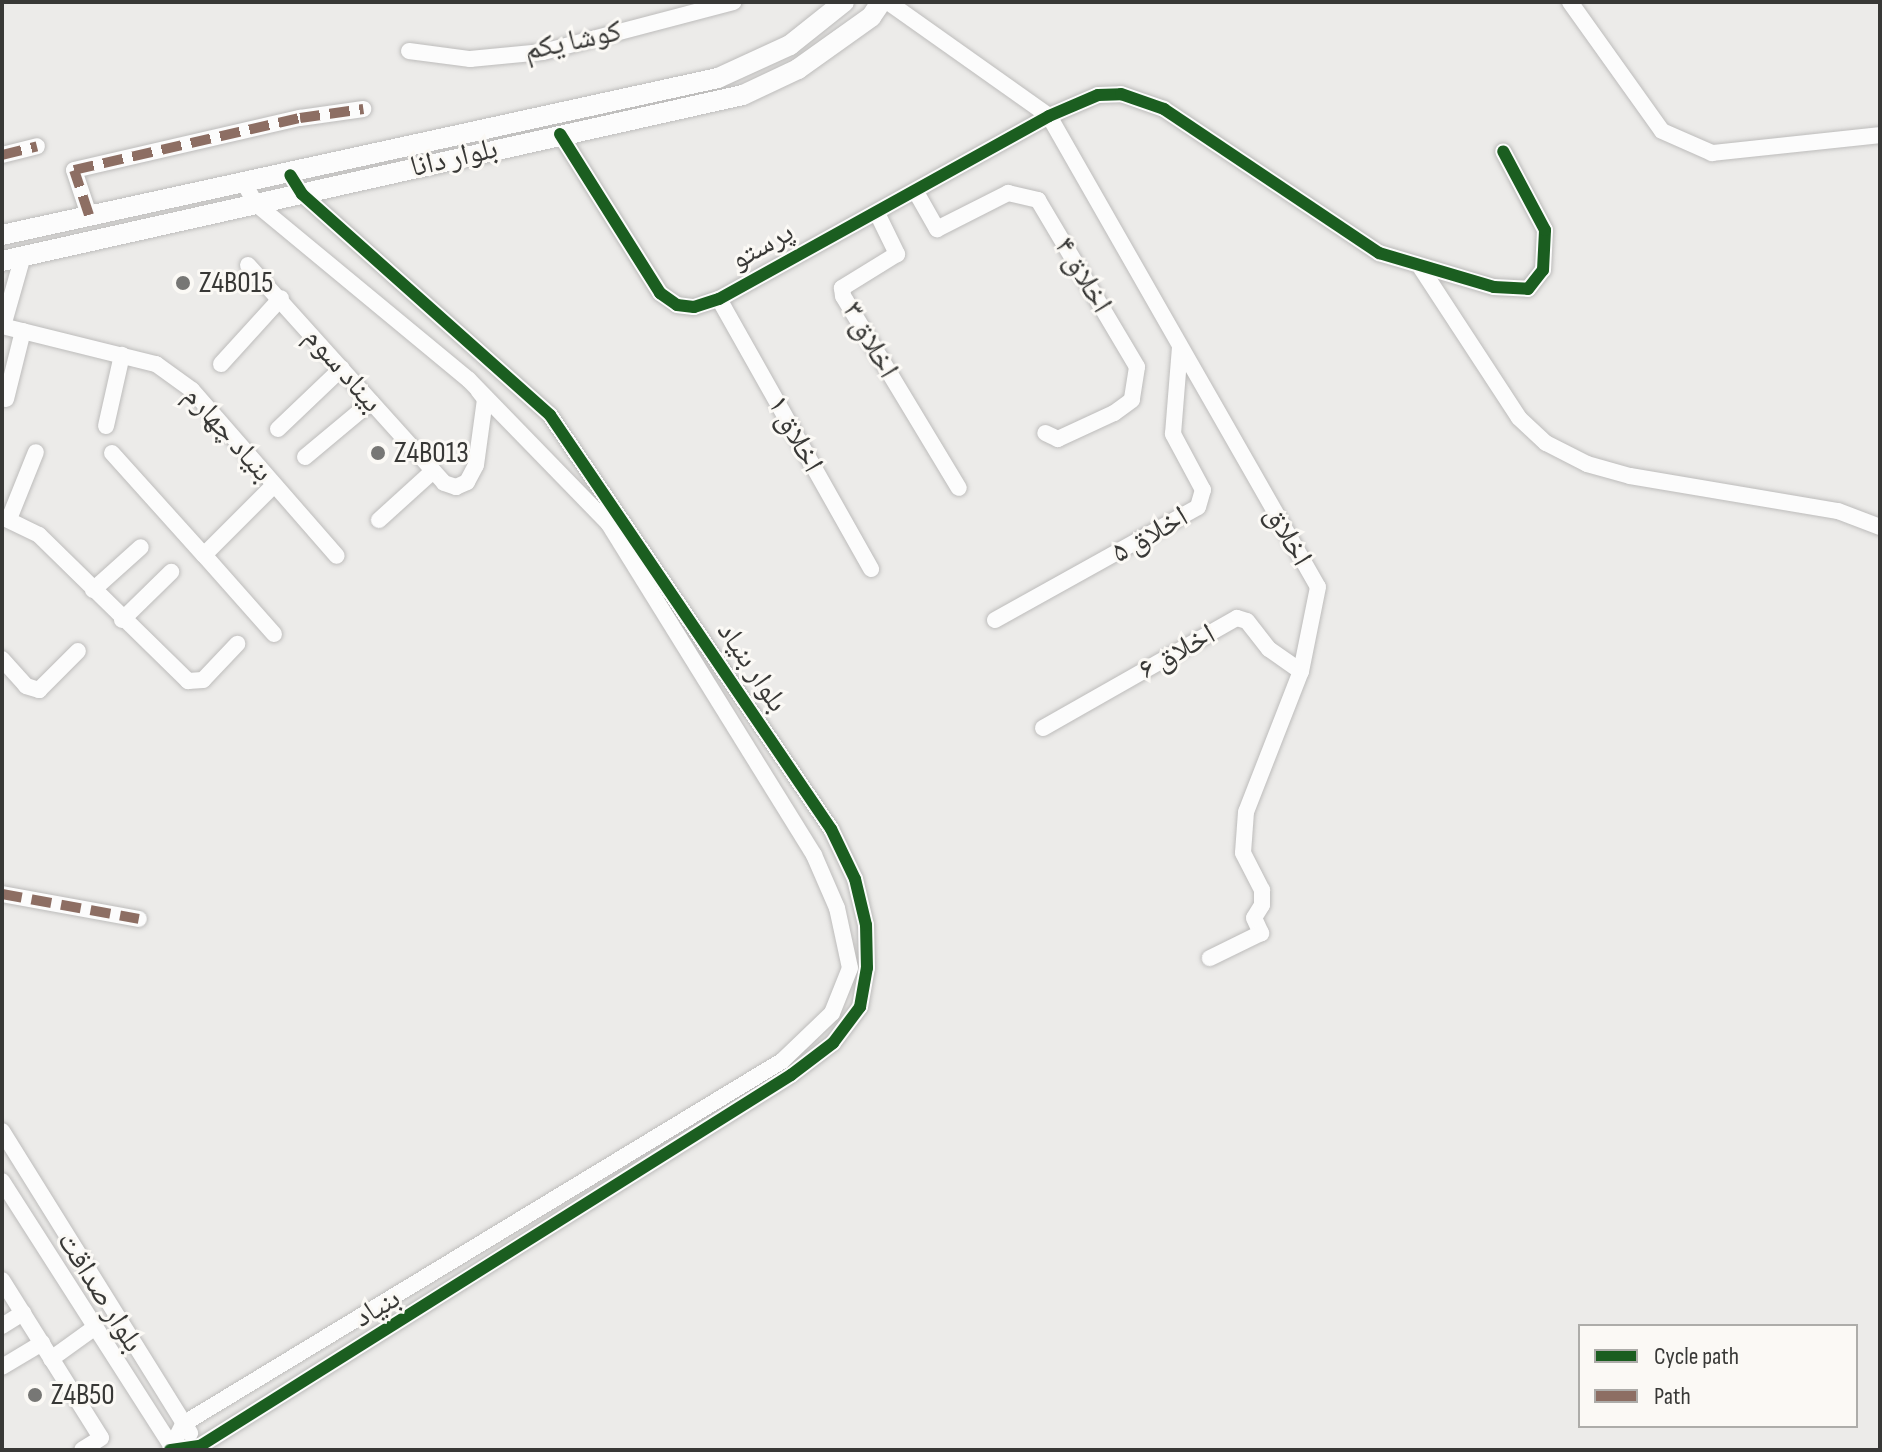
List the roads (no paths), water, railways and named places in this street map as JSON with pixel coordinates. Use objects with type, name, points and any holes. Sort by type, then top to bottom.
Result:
[{"type":"street","name":"کوشا یکم","points":[[409,51],[470,59],[543,52],[734,2]]},
{"type":"street","name":"بلوار دانا","points":[[2,235],[290,175],[718,78],[768,58],[844,2]]},
{"type":"street","name":"بلوار دانا","points":[[2,261],[743,95],[798,69],[871,17],[881,2]]},
{"type":"street","points":[[888,2],[1049,116]]},
{"type":"street","points":[[1570,2],[1662,131],[1712,153],[1880,135]]},
{"type":"street","name":"پرستو","points":[[560,134],[660,293],[677,305],[694,307],[719,299],[1049,116],[1098,95],[1139,98],[1164,109],[1379,253],[1421,268],[1494,287],[1528,289],[1543,270],[1545,230],[1503,151]]},
{"type":"street","points":[[89,215],[74,170],[300,118],[363,109]]},
{"type":"street","name":"اخلاق","points":[[1049,116],[1318,587],[1301,671],[1246,812],[1243,853],[1262,890],[1262,905],[1254,918],[1261,933],[1210,958]]},
{"type":"street","points":[[2,155],[37,146]]},
{"type":"street","name":"بلوار بنیاد","points":[[201,1448],[609,1186],[791,1075],[833,1043],[860,1007],[867,968],[866,925],[855,879],[831,829],[550,415],[302,194],[290,175]]},
{"type":"street","name":"بلوار بنیاد","points":[[245,184],[255,203],[469,380],[609,524],[814,855],[837,908],[850,968],[832,1013],[782,1061],[594,1174]]},
{"type":"street","name":"اخلاق ۴","points":[[916,192],[937,229],[1008,193],[1038,200],[1137,367],[1132,400],[1114,413],[1058,439],[1045,433]]},
{"type":"street","name":"اخلاق ۳","points":[[877,213],[897,254],[842,288],[843,296],[959,488]]},
{"type":"street","points":[[2,326],[23,256]]},
{"type":"street","name":"بیناد سوم","points":[[248,265],[281,298],[432,472]]},
{"type":"street","points":[[1421,268],[1519,418],[1546,443],[1587,464],[1630,476],[1838,511],[1880,527]]},
{"type":"street","points":[[221,364],[281,298]]},
{"type":"street","name":"اخلاق ۱","points":[[719,299],[871,569]]},
{"type":"street","name":"بنیاد چهارم","points":[[2,326],[156,364],[192,390],[337,556]]},
{"type":"street","points":[[6,399],[23,331]]},
{"type":"street","name":"اخلاق ۵","points":[[995,620],[1198,507],[1203,490],[1173,434],[1180,347]]},
{"type":"street","points":[[106,426],[122,355]]},
{"type":"street","points":[[278,429],[342,368]]},
{"type":"street","points":[[379,520],[432,472],[456,487],[467,482],[476,465],[485,399],[469,380]]},
{"type":"street","points":[[305,457],[371,402]]},
{"type":"street","points":[[36,452],[6,518],[39,535],[122,620],[188,681],[203,680],[237,644]]},
{"type":"street","points":[[112,453],[274,634]]},
{"type":"street","points":[[204,555],[274,485]]},
{"type":"street","points":[[93,590],[141,547]]},
{"type":"street","points":[[122,620],[171,572]]},
{"type":"street","name":"اخلاق ۶","points":[[1043,728],[1237,618],[1247,621],[1269,649],[1301,671]]},
{"type":"street","points":[[2,659],[26,686],[39,690],[78,651]]},
{"type":"street","points":[[2,894],[139,919]]},
{"type":"street","name":"بلوار صداقت","points":[[2,1131],[183,1424],[201,1448]]},
{"type":"street","name":"بنیاد","points":[[183,1424],[594,1174]]},
{"type":"street","name":"بلوار صداقت","points":[[2,1181],[172,1450]]},
{"type":"street","points":[[2,1280],[101,1438],[82,1450]]},
{"type":"street","points":[[2,1326],[23,1313]]},
{"type":"street","points":[[51,1359],[94,1328]]},
{"type":"street","points":[[2,1367],[42,1343]]},
{"type":"street","points":[[183,1424],[172,1450],[201,1448]]},
{"type":"place","name":"Z4B015","points":[[183,283]]},
{"type":"place","name":"Z4B013","points":[[378,453]]},
{"type":"place","name":"Z4B50","points":[[35,1395]]}]
